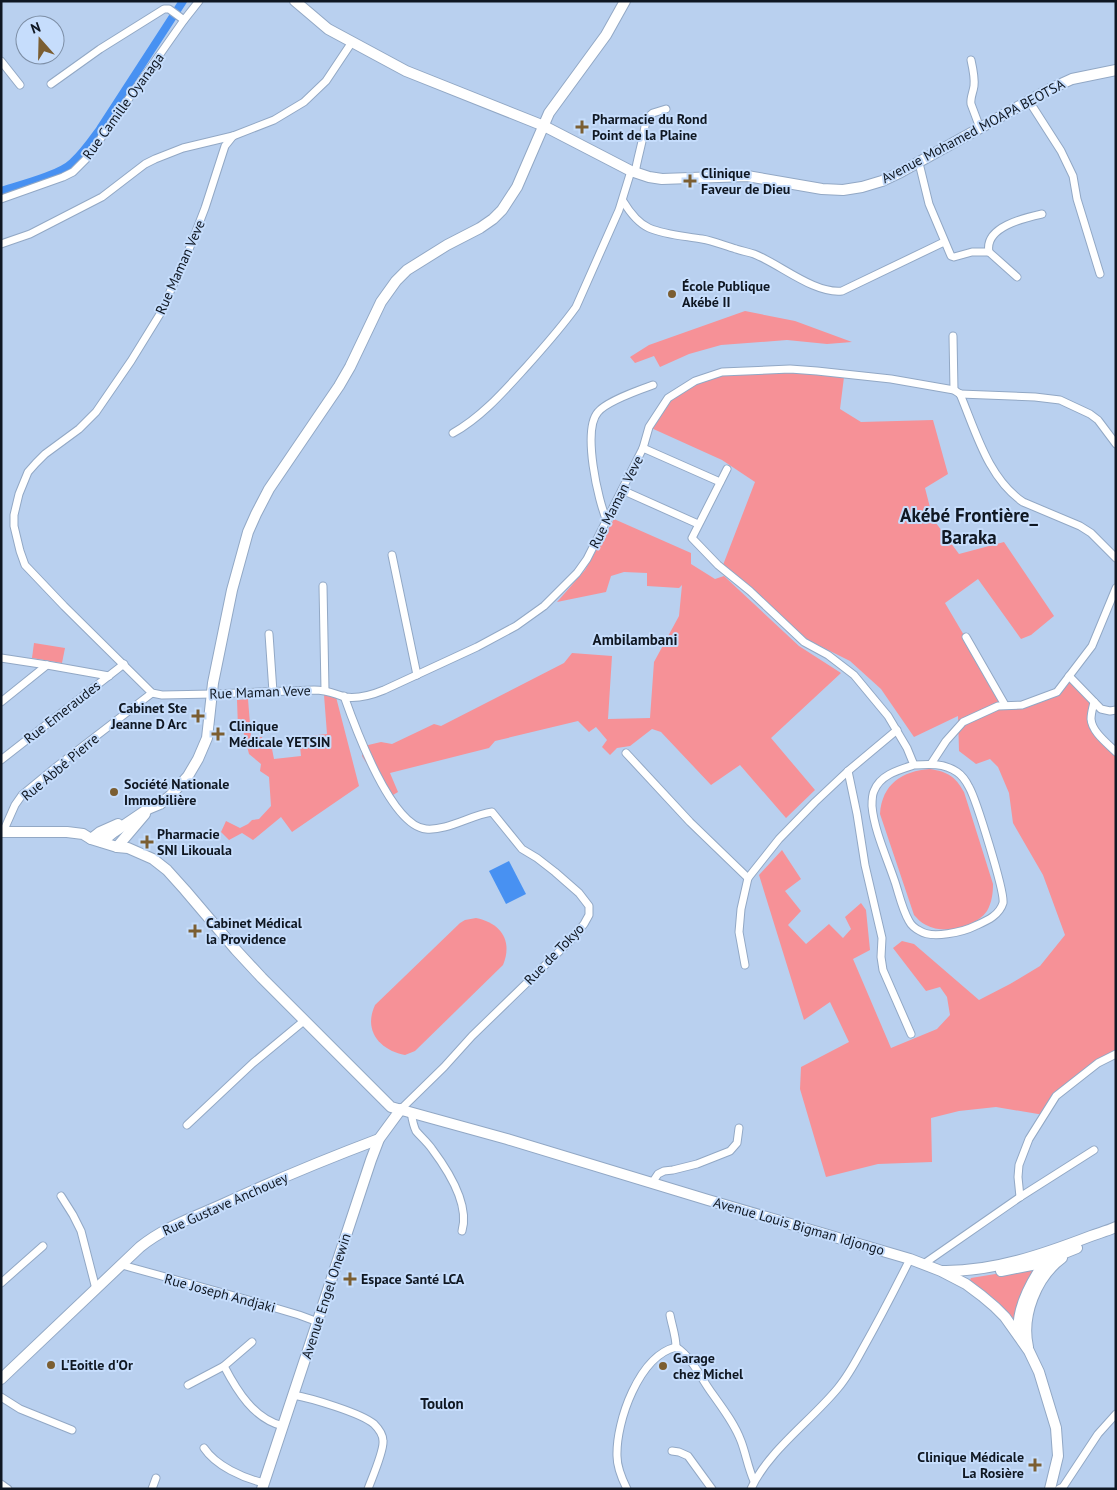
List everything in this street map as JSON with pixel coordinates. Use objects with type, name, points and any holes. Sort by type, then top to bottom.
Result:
[{"type":"street","name":"Rue Camille Oyanaga","points":[[1,199],[63,177],[73,172],[87,158],[179,16],[199,1]]},
{"type":"street","name":"Avenue Mohamed MOAPA BEOTSA","points":[[295,1],[328,29],[406,71],[544,126],[633,172],[662,179],[747,176],[822,189],[843,190],[862,187],[882,181],[920,163],[980,128],[1072,79],[1116,70]]},
{"type":"street","points":[[116,847],[134,822],[148,809],[160,804],[170,796],[188,776],[198,759],[207,738],[216,666],[237,570],[256,514],[269,489],[339,386],[381,302],[389,290],[408,270],[447,245],[480,228],[502,210],[517,187],[555,104],[606,35],[624,1]]},
{"type":"street","points":[[51,84],[100,48],[164,9],[169,9],[179,16]]},
{"type":"street","points":[[1,244],[30,234],[102,197],[135,171],[150,162],[183,148],[233,136],[274,120],[304,102],[326,81],[352,42]]},
{"type":"street","points":[[970,60],[974,80],[970,104],[980,128]]},
{"type":"street","points":[[1,61],[20,85]]},
{"type":"street","points":[[1029,101],[1073,176],[1077,199],[1100,274]]},
{"type":"street","points":[[454,433],[472,420],[505,390],[546,345],[576,307],[623,200],[646,130],[646,119],[652,113],[666,108]]},
{"type":"street","name":"Rue Maman Veve","points":[[233,136],[225,146],[205,208],[188,252],[160,314],[96,412],[79,429],[45,454],[28,472],[18,494],[14,516],[15,535],[26,565],[64,606],[152,693],[162,695],[325,690],[344,696],[359,697],[371,695],[417,675],[508,630],[544,606],[577,573],[587,559],[643,448],[649,427],[668,398],[695,381],[722,372],[802,369],[891,380],[957,392],[1060,400],[1090,414],[1098,420],[1116,444]]},
{"type":"street","points":[[920,163],[929,204],[952,257],[976,252],[989,252]]},
{"type":"street","points":[[623,200],[642,224],[650,229],[706,240],[754,254],[793,276],[838,292],[944,242]]},
{"type":"street","points":[[1017,277],[989,252],[988,245],[990,239],[1004,227],[1020,219],[1042,214]]},
{"type":"street","points":[[953,336],[957,392],[998,478],[1023,502],[1080,526],[1091,533],[1116,558]]},
{"type":"street","points":[[607,521],[602,510],[592,460],[591,434],[594,418],[598,412],[616,401],[653,385]]},
{"type":"street","points":[[643,448],[720,482]]},
{"type":"street","points":[[727,469],[692,538],[718,565],[750,591],[804,642],[828,655],[854,675],[888,716],[907,748],[914,765]]},
{"type":"street","points":[[622,490],[698,524]]},
{"type":"street","points":[[392,555],[417,675]]},
{"type":"street","points":[[323,586],[325,690]]},
{"type":"street","points":[[931,764],[946,741],[963,722],[998,706],[1022,706],[1057,692],[1096,639],[1116,588]]},
{"type":"street","points":[[269,634],[273,692]]},
{"type":"street","points":[[966,637],[1005,705]]},
{"type":"street","points":[[1,658],[109,676]]},
{"type":"street","name":"Rue Emeraudes","points":[[1,760],[124,664]]},
{"type":"street","points":[[1,702],[47,665]]},
{"type":"street","points":[[1069,676],[1101,709],[1116,710]]},
{"type":"street","name":"Rue Abbé Pierre","points":[[2,832],[22,795],[152,693]]},
{"type":"street","name":"Rue de Tokyo","points":[[344,696],[356,727],[390,800],[414,826],[428,829],[492,812],[522,849],[555,872],[579,893],[589,906],[589,915],[572,939],[472,1036],[406,1111]]},
{"type":"street","points":[[1094,702],[1091,718],[1094,727],[1102,739],[1116,752]]},
{"type":"street","points":[[745,965],[739,932],[741,908],[748,878],[779,839],[848,771],[897,730]]},
{"type":"street","points":[[626,753],[695,827],[748,878]]},
{"type":"street","points":[[931,764],[944,766],[957,772],[964,778],[975,800],[996,870],[1003,902],[996,915],[963,931],[937,934],[920,932],[909,921],[878,831],[872,805],[873,792],[880,782],[893,772],[914,765],[931,764]]},
{"type":"street","points":[[848,771],[865,865],[882,938],[881,957],[883,970],[911,1034]]},
{"type":"street","points":[[91,838],[104,830],[134,822]]},
{"type":"street","points":[[102,842],[114,832],[134,822]]},
{"type":"street","points":[[128,848],[134,822]]},
{"type":"street","name":"Avenue Louis Bigman Idjongo","points":[[2,832],[67,832],[83,834],[116,847],[128,848],[153,859],[185,890],[236,950],[391,1107],[576,1159],[925,1263],[966,1284],[996,1307],[1005,1317],[1029,1351],[1039,1372],[1056,1428],[1058,1456],[1050,1489]]},
{"type":"street","points":[[187,1125],[253,1063],[305,1020]]},
{"type":"street","points":[[1020,1197],[1018,1183],[1019,1165],[1029,1139],[1056,1096],[1098,1063],[1116,1054]]},
{"type":"street","points":[[406,1111],[416,1130],[441,1161],[454,1183],[464,1214],[462,1230]]},
{"type":"street","name":"Avenue Engel Onewin","points":[[263,1486],[379,1139],[406,1111]]},
{"type":"street","points":[[652,1183],[658,1174],[664,1171],[697,1164],[730,1151],[737,1143],[739,1128]]},
{"type":"street","name":"Rue Gustave Anchouey","points":[[1,1379],[147,1242],[173,1225],[379,1139]]},
{"type":"street","points":[[925,1263],[1020,1197],[1094,1150]]},
{"type":"street","points":[[61,1196],[81,1231],[96,1289]]},
{"type":"street","points":[[941,1271],[1003,1264],[1059,1248],[1116,1227]]},
{"type":"street","points":[[953,1277],[1024,1267],[1046,1261],[1097,1238],[1104,1232]]},
{"type":"street","points":[[3,1279],[43,1246]]},
{"type":"street","points":[[1019,1337],[1018,1324],[1026,1296],[1039,1271],[1059,1248]]},
{"type":"street","points":[[1029,1351],[1026,1337],[1026,1319],[1035,1294],[1048,1271],[1076,1248]]},
{"type":"street","points":[[751,1489],[754,1481],[769,1462],[847,1377],[910,1259]]},
{"type":"street","name":"Rue Joseph Andjaki","points":[[122,1265],[246,1299],[318,1322]]},
{"type":"street","points":[[670,1316],[672,1330],[676,1339],[676,1347],[690,1360],[727,1416],[741,1441],[754,1481]]},
{"type":"street","points":[[188,1385],[224,1366],[252,1342]]},
{"type":"street","points":[[627,1489],[618,1466],[617,1456],[620,1430],[627,1406],[639,1378],[648,1365],[660,1354],[676,1347]]},
{"type":"street","points":[[224,1366],[241,1395],[258,1413],[267,1420],[282,1426]]},
{"type":"street","points":[[294,1395],[366,1419],[375,1425],[384,1441],[368,1489]]},
{"type":"street","points":[[1,1397],[20,1409],[72,1430]]},
{"type":"street","points":[[1059,1489],[1063,1487],[1098,1434],[1115,1417]]},
{"type":"street","points":[[204,1448],[210,1456],[221,1464],[263,1486]]},
{"type":"street","points":[[672,1451],[688,1456],[712,1489]]},
{"type":"street","points":[[152,1489],[156,1478]]},
{"type":"street","points":[[1,1484],[8,1489]]},
{"type":"shaded area","points":[[745,311],[795,321],[852,342],[827,344],[787,340],[721,345],[689,354],[660,367],[654,356],[635,363],[630,357],[649,345]]},
{"type":"shaded area","points":[[778,369],[844,377],[840,409],[861,422],[933,420],[948,474],[925,488],[933,519],[959,554],[1004,542],[1054,616],[1031,635],[1021,639],[978,579],[945,603],[1005,705],[1022,705],[1057,692],[1069,676],[1094,702],[1093,727],[1116,752],[1116,1054],[1056,1096],[1044,1115],[996,1107],[959,1111],[931,1118],[932,1162],[878,1164],[826,1177],[800,1089],[801,1067],[849,1042],[830,1002],[804,1020],[759,875],[782,850],[801,879],[785,891],[801,911],[788,925],[806,944],[829,924],[843,938],[851,929],[845,917],[861,903],[866,910],[870,950],[853,959],[891,1048],[937,1029],[950,1015],[947,997],[940,987],[926,991],[893,948],[902,941],[914,944],[979,1000],[1040,966],[1065,935],[1043,875],[1013,823],[1009,793],[998,767],[990,759],[976,764],[959,751],[958,716],[914,737],[881,689],[850,661],[808,640],[723,565],[755,482],[722,460],[649,427],[668,398],[695,381],[722,372]]},
{"type":"shaded area","points":[[614,519],[691,553],[691,564],[715,579],[724,576],[799,646],[841,673],[771,738],[815,790],[786,818],[740,765],[711,785],[661,732],[652,729],[630,746],[617,748],[610,755],[602,747],[607,740],[596,727],[589,732],[578,721],[495,741],[489,748],[390,773],[398,792],[388,798],[362,756],[364,746],[381,742],[392,744],[434,724],[441,726],[564,663],[572,653],[612,656],[608,719],[650,718],[654,662],[679,616],[682,585],[679,588],[647,586],[647,573],[624,572],[611,576],[606,592],[557,602],[585,570]]},
{"type":"shaded area","points":[[34,643],[65,648],[62,663],[32,658]]},
{"type":"shaded area","points":[[324,695],[336,697],[359,786],[292,832],[281,817],[253,840],[242,833],[229,840],[221,832],[226,821],[240,828],[252,820],[259,819],[271,806],[269,777],[260,771],[261,764],[249,754],[243,730],[238,728],[237,700],[248,699],[251,737],[262,737],[264,749],[272,749],[274,759],[301,756],[299,737],[327,734]]},
{"type":"shaded area","points":[[930,769],[950,776],[964,792],[993,884],[992,898],[987,911],[975,922],[959,928],[933,928],[922,923],[914,915],[880,814],[885,795],[895,781],[902,776]]},
{"type":"shaded area","points":[[476,918],[492,924],[503,934],[507,948],[503,965],[415,1051],[405,1055],[388,1049],[376,1038],[373,1031],[371,1023],[375,1005],[460,923]]},
{"type":"shaded area","points":[[1038,1267],[1014,1319],[998,1302],[970,1280],[971,1278]]},
{"type":"water","points":[[509,861],[526,894],[506,904],[489,871]]},
{"type":"waterway","points":[[1,191],[50,175],[67,167],[77,158],[100,129],[183,1]]},
{"type":"place","name":"Pharmacie du Rond Point de la Plaine","points":[[582,127]]},
{"type":"place","name":"Clinique Faveur de Dieu","points":[[690,181]]},
{"type":"place","name":"École Publique Akébé II","points":[[672,294]]},
{"type":"place","name":"Cabinet Ste Jeanne D Arc","points":[[198,716]]},
{"type":"place","name":"Clinique Médicale YETSIN","points":[[218,734]]},
{"type":"place","name":"Société Nationale Immobilière","points":[[114,792]]},
{"type":"place","name":"Pharmacie SNI Likouala","points":[[147,842]]},
{"type":"place","name":"Cabinet Médical la Providence","points":[[195,931]]},
{"type":"place","name":"Espace Santé LCA","points":[[350,1279]]},
{"type":"place","name":"L'Eoitle d'Or","points":[[51,1365]]},
{"type":"place","name":"Garage chez Michel","points":[[663,1366]]},
{"type":"place","name":"Clinique Médicale La Rosière","points":[[1035,1465]]},
{"type":"district","name":"Akébé Frontière_ Baraka","points":[[969,526]]},
{"type":"district","name":"Ambilambani","points":[[635,640]]},
{"type":"district","name":"Toulon","points":[[442,1404]]}]
